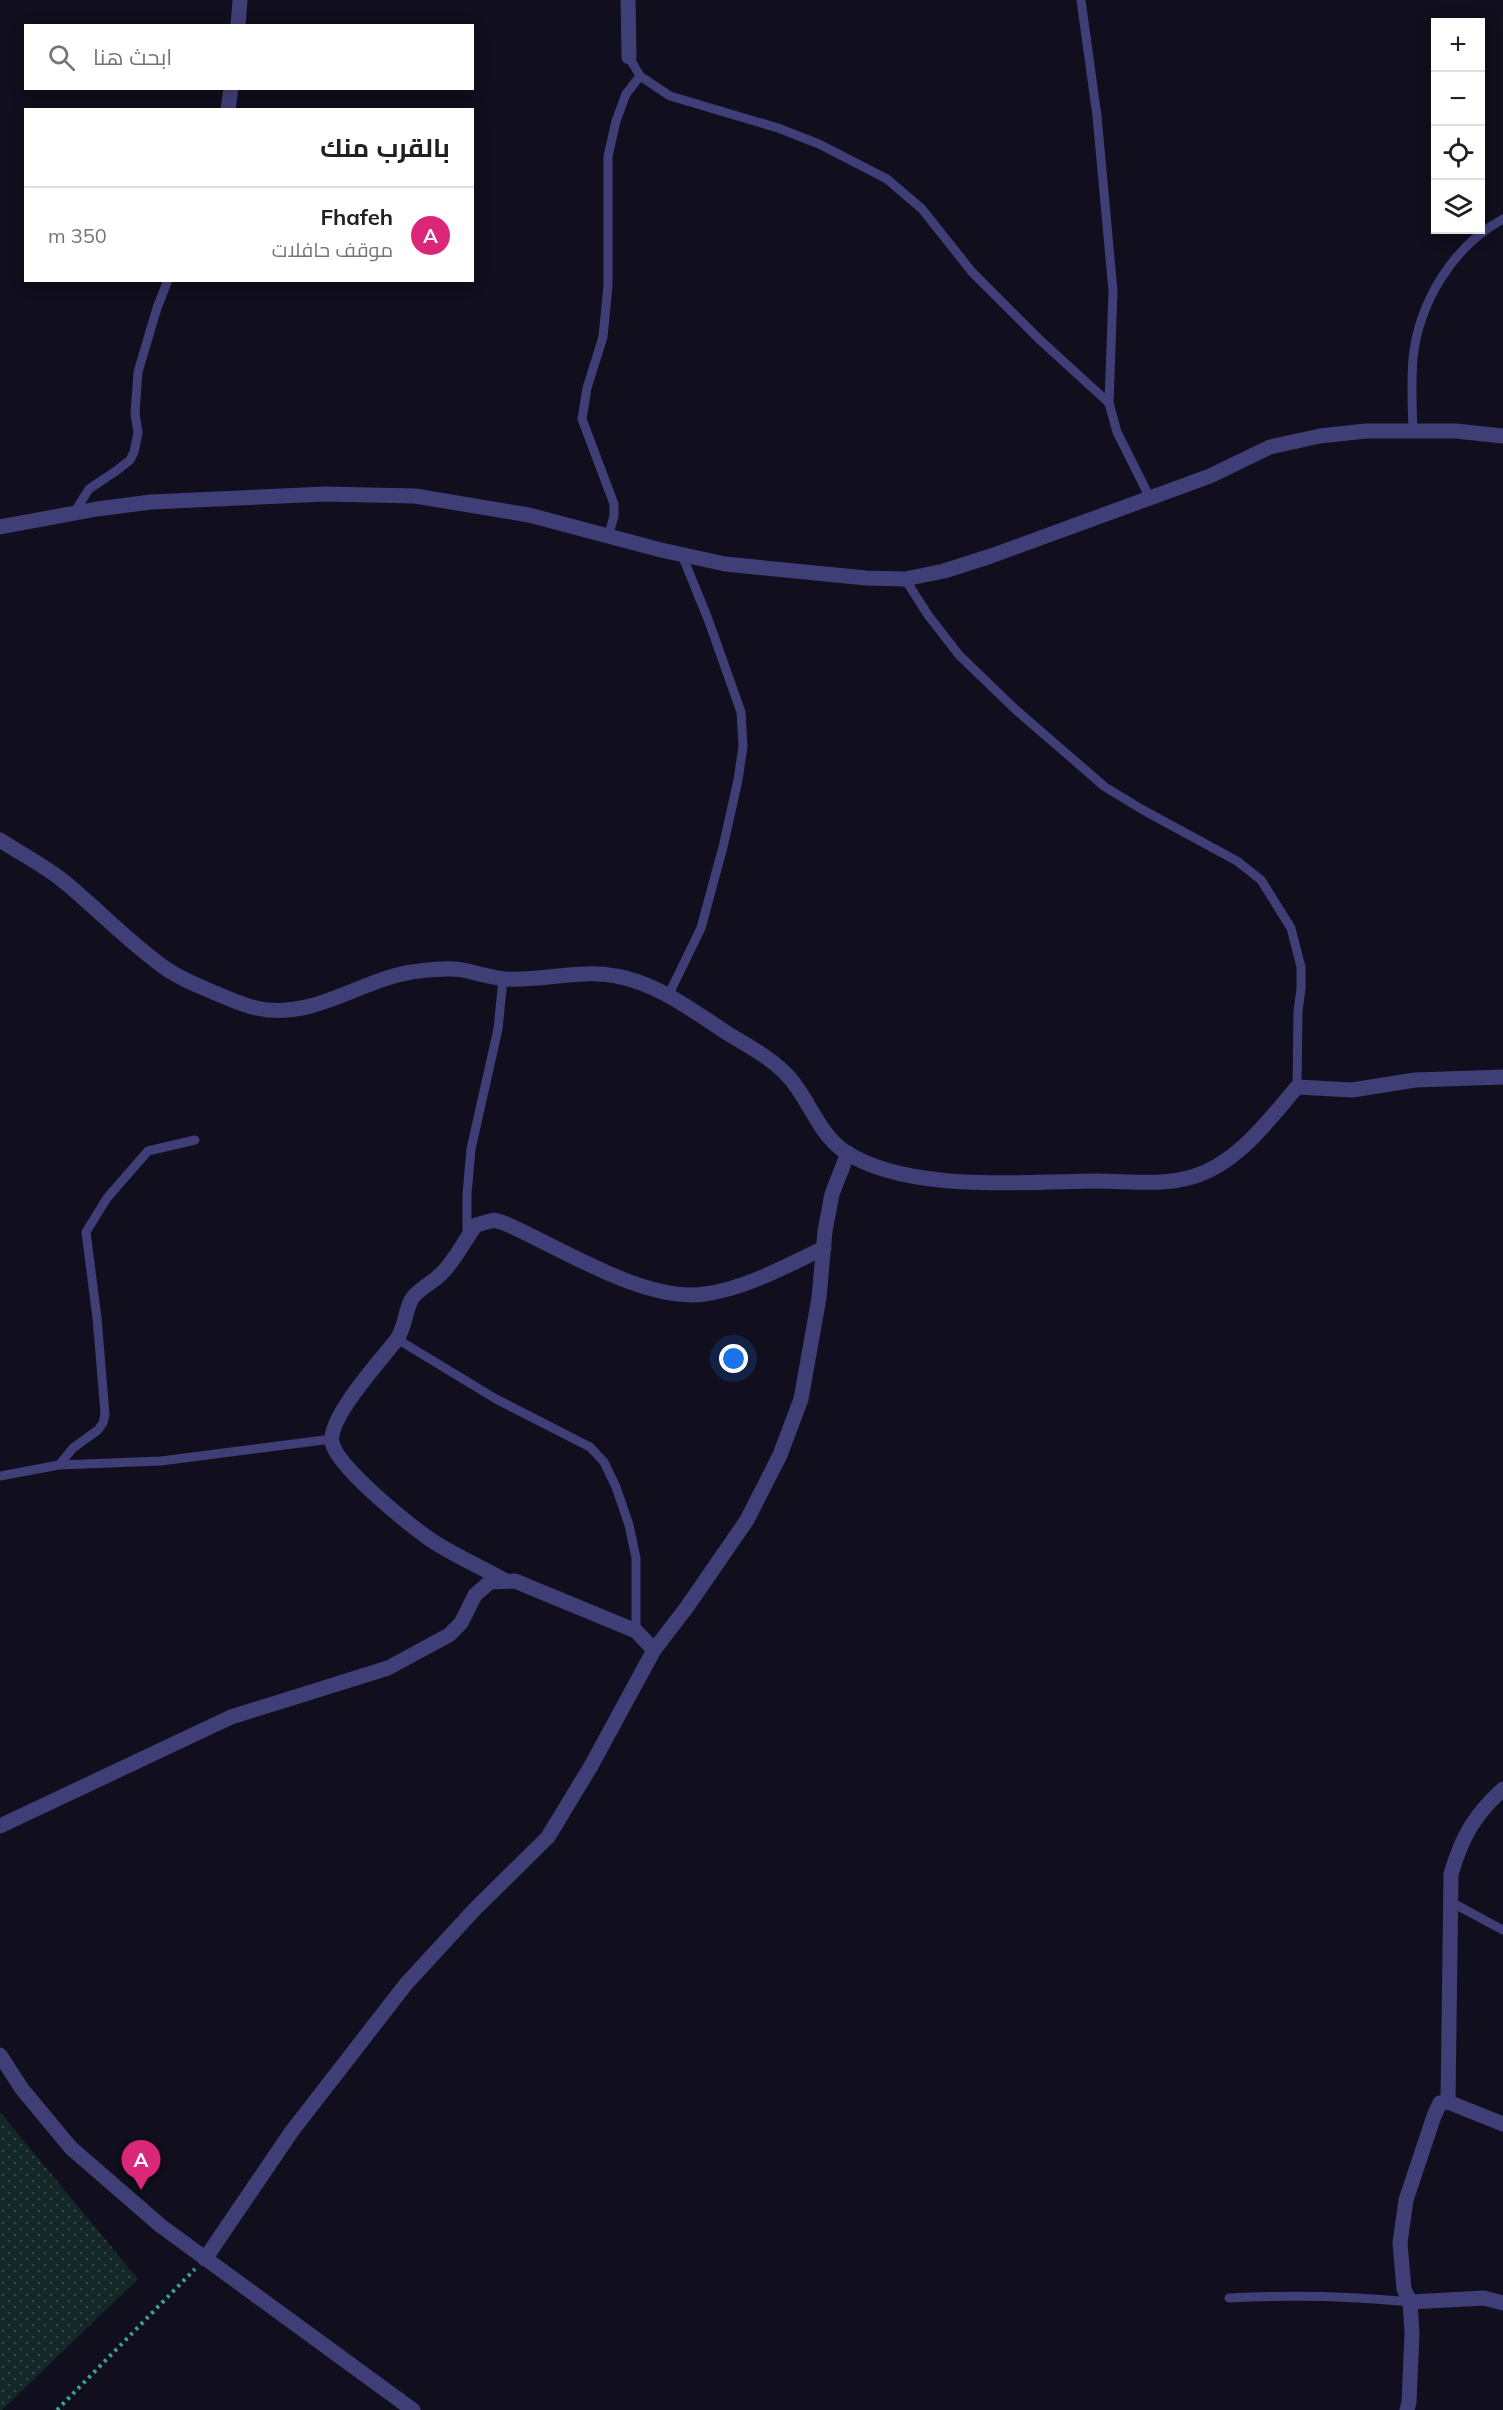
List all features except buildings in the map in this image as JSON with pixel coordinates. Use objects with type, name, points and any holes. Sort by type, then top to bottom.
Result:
[{"type":"street","points":[[238,24],[240,0]]},
{"type":"street","points":[[628,0],[629,57]]},
{"type":"street","points":[[228,108],[231,90]]},
{"type":"street","points":[[0,527],[151,502],[325,494],[416,496],[528,515],[608,537],[725,564],[866,578],[905,579],[944,571],[991,556],[1210,476],[1270,447],[1320,436],[1354,432],[1456,430],[1503,436]]},
{"type":"street","points":[[0,840],[60,878],[148,956],[171,972],[191,983],[260,1009],[308,1008],[375,981],[408,972],[460,970],[503,979],[584,974],[617,976],[650,986],[764,1054],[788,1075],[806,1098],[820,1126],[834,1143],[848,1153],[902,1174],[937,1180],[977,1183],[1163,1182],[1193,1177],[1218,1165],[1243,1148],[1296,1087],[1352,1090],[1414,1080],[1503,1077]]},
{"type":"street","points":[[205,2259],[292,2131],[406,1984],[475,1909],[548,1837],[591,1766],[654,1650],[687,1607],[747,1520],[780,1455],[801,1399],[819,1298],[832,1194],[848,1153]]},
{"type":"street","points":[[504,1580],[429,1539],[353,1473],[338,1456],[332,1439],[332,1432],[341,1414],[364,1378],[397,1338],[404,1325],[411,1301],[442,1274],[461,1250],[467,1236],[476,1225],[494,1220],[529,1233],[605,1272],[648,1288],[681,1294],[704,1294],[730,1288],[774,1272],[824,1248]]},
{"type":"street","points":[[0,1826],[231,1717],[388,1668],[450,1635],[460,1623],[475,1595],[490,1582],[515,1581],[636,1631],[654,1650]]},
{"type":"street","points":[[1448,2102],[1451,1874],[1459,1846],[1473,1821],[1503,1789]]},
{"type":"street","points":[[0,2055],[22,2089],[71,2148],[161,2226],[413,2410]]},
{"type":"street","points":[[1407,2410],[1412,2345],[1410,2302],[1404,2289],[1400,2254],[1406,2200],[1437,2107],[1440,2103],[1448,2102],[1503,2124]]},
{"type":"street","points":[[1410,2302],[1484,2298],[1503,2303]]},
{"type":"lane","points":[[1081,0],[1097,116],[1113,291],[1109,404],[1117,432],[1150,498]]},
{"type":"lane","points":[[629,57],[639,76],[670,96],[778,128],[819,144],[887,179],[922,209],[972,272],[1109,404]]},
{"type":"lane","points":[[608,537],[615,516],[614,504],[582,419],[587,388],[603,337],[608,285],[608,156],[616,121],[626,94],[639,76]]},
{"type":"lane","points":[[1413,432],[1411,392],[1413,356],[1421,320],[1449,264],[1476,238],[1503,219]]},
{"type":"lane","points":[[74,513],[89,489],[117,471],[134,452],[138,433],[135,413],[138,372],[167,282]]},
{"type":"lane","points":[[668,996],[701,928],[723,847],[743,746],[741,712],[708,619],[682,555]]},
{"type":"lane","points":[[905,579],[958,655],[1016,710],[1105,787],[1237,861],[1261,880],[1292,928],[1302,967],[1296,1087]]},
{"type":"lane","points":[[467,1236],[467,1194],[471,1149],[498,1029],[503,979]]},
{"type":"lane","points":[[59,1465],[73,1448],[98,1430],[105,1414],[97,1317],[86,1232],[107,1198],[148,1151],[195,1140]]},
{"type":"lane","points":[[397,1338],[496,1399],[590,1447],[604,1462],[616,1487],[629,1525],[636,1558],[636,1631]]},
{"type":"lane","points":[[0,1476],[59,1465],[161,1461],[332,1439]]},
{"type":"lane","points":[[1449,1901],[1503,1930]]},
{"type":"lane","points":[[1229,2298],[1287,2296],[1373,2298],[1410,2302]]},
{"type":"path","points":[[57,2410],[205,2259]]},
{"type":"green space","points":[[0,2112],[138,2279],[2,2410],[0,2410]]},
{"type":"place","name":"Fhafeh","points":[[141,2190]]}]
